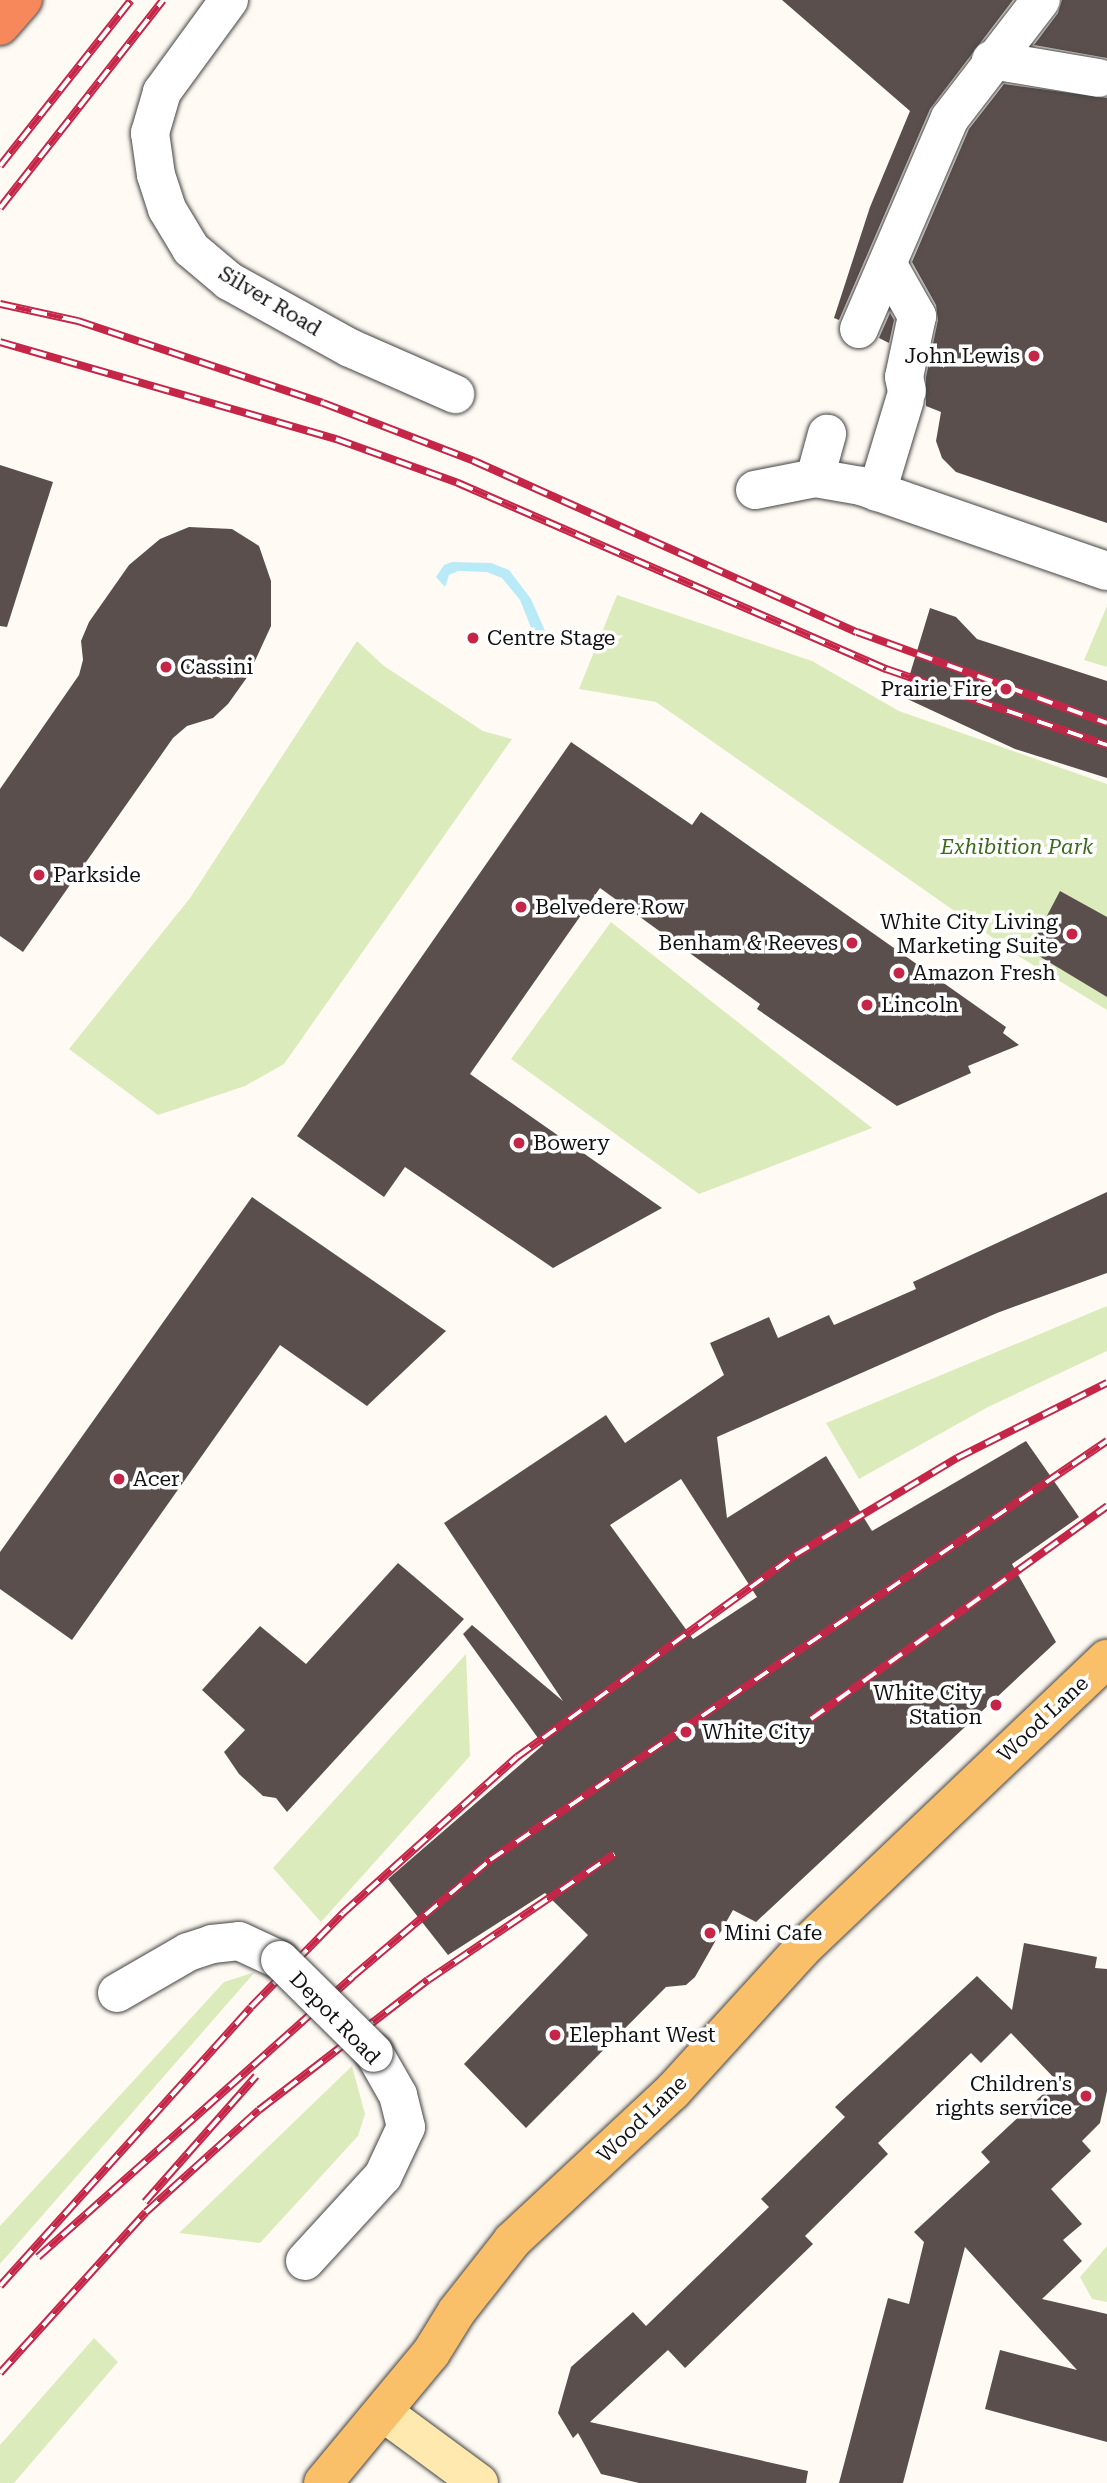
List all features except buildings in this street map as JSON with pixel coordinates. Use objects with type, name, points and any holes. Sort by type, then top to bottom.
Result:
[{"type":"highway","points":[[0,26],[23,0]]},
{"type":"main road","name":"Wood Lane","points":[[323,2483],[384,2413],[512,2241],[672,2092],[802,1949],[1107,1659]]},
{"type":"street","name":"Silver Road","points":[[229,0],[162,92],[150,133],[156,175],[167,209],[191,249],[229,281],[350,348],[455,394]]},
{"type":"street","points":[[859,328],[950,118],[991,60],[1041,0]]},
{"type":"street","points":[[991,60],[1099,78]]},
{"type":"street","points":[[877,492],[893,445],[900,389],[917,316],[888,265]]},
{"type":"street","points":[[816,478],[827,434]]},
{"type":"street","points":[[755,490],[816,478],[877,492],[1107,571]]},
{"type":"street","name":"Depot Road","points":[[117,1993],[188,1952],[212,1944],[239,1941],[280,1961],[374,2053],[398,2095],[406,2127],[383,2176],[305,2261]]},
{"type":"street","points":[[384,2413],[479,2483]]},
{"type":"green space","name":"Exhibition Park","points":[[617,595],[812,661],[899,711],[1107,784],[1107,1010],[1020,957],[656,702],[579,689]]},
{"type":"green space","points":[[1107,606],[1107,667],[1084,660]]},
{"type":"green space","points":[[357,641],[384,666],[483,731],[512,739],[284,1064],[245,1086],[158,1115],[69,1049],[190,898]]},
{"type":"green space","points":[[611,922],[872,1128],[699,1194],[511,1059]]},
{"type":"green space","points":[[1107,1306],[1107,1351],[988,1407],[859,1479],[826,1423]]},
{"type":"green space","points":[[466,1654],[470,1756],[321,1922],[273,1868]]},
{"type":"green space","points":[[255,1972],[0,2264],[0,2226],[224,1982]]},
{"type":"green space","points":[[352,2066],[365,2114],[358,2136],[260,2243],[179,2233]]},
{"type":"green space","points":[[1107,2246],[1107,2302],[1092,2299],[1080,2277]]},
{"type":"green space","points":[[94,2338],[118,2362],[14,2483],[0,2483],[0,2445]]},
{"type":"water","points":[[452,562],[491,563],[509,570],[531,599],[545,631],[534,635],[520,600],[502,578],[487,572],[458,571],[449,575],[445,587],[436,577],[444,565]]},
{"type":"railway","points":[[0,166],[131,0]]},
{"type":"railway","points":[[0,208],[163,0]]},
{"type":"railway","points":[[0,304],[78,321],[323,403],[474,461],[857,632],[1107,723]]},
{"type":"railway","points":[[0,342],[336,439],[458,483],[886,669],[1107,745]]},
{"type":"railway","points":[[0,2286],[251,2007],[343,1913],[517,1757],[795,1555],[957,1458],[1107,1383]]},
{"type":"railway","points":[[38,2257],[352,1977],[490,1860],[1107,1441]]},
{"type":"railway","points":[[811,1719],[1107,1506]]},
{"type":"railway","points":[[0,2373],[146,2212],[259,2110],[428,1980],[614,1854]]},
{"type":"railway","points":[[145,2202],[256,2076]]},
{"type":"place","name":"John Lewis","points":[[1034,356]]},
{"type":"place","name":"Centre Stage","points":[[473,638]]},
{"type":"place","name":"Cassini","points":[[166,667]]},
{"type":"place","name":"Prairie Fire","points":[[1006,689]]},
{"type":"place","name":"Parkside","points":[[39,875]]},
{"type":"place","name":"Belvedere Row","points":[[521,907]]},
{"type":"place","name":"White City Living Marketing Suite","points":[[1072,934]]},
{"type":"place","name":"Benham & Reeves","points":[[852,943]]},
{"type":"place","name":"Amazon Fresh","points":[[899,973]]},
{"type":"place","name":"Lincoln","points":[[867,1005]]},
{"type":"place","name":"Bowery","points":[[519,1143]]},
{"type":"place","name":"Acer","points":[[119,1479]]},
{"type":"place","name":"White City Station","points":[[996,1705]]},
{"type":"place","name":"White City","points":[[686,1732]]},
{"type":"place","name":"Mini Cafe","points":[[710,1933]]},
{"type":"place","name":"Elephant West","points":[[555,2035]]},
{"type":"place","name":"Children's rights service","points":[[1086,2096]]}]
